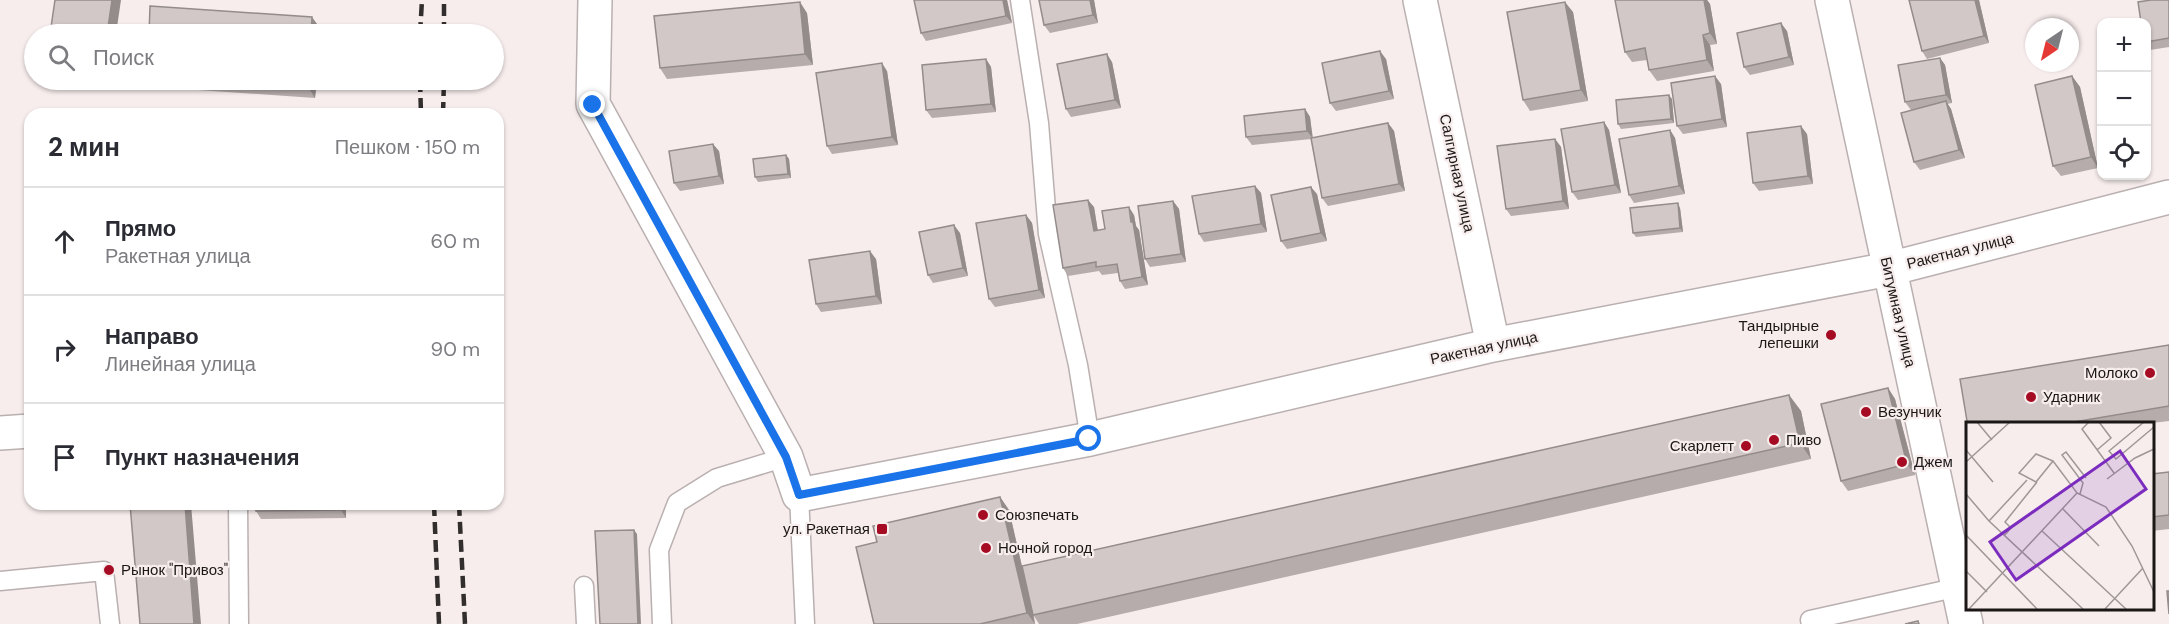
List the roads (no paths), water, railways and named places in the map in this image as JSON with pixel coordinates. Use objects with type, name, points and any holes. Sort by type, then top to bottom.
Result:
[{"type":"street","points":[[595,0],[593,105],[786,457],[799,495]]},
{"type":"street","name":"Салгирная улица","points":[[1420,0],[1493,345]]},
{"type":"street","name":"Битумная улица","points":[[1832,0],[1966,624]]},
{"type":"street","name":"Ракетная улица","points":[[799,495],[1089,439],[1493,345],[1889,269],[2169,197]]},
{"type":"street","points":[[0,433],[24,432]]},
{"type":"lane","points":[[1020,0],[1039,123],[1048,234],[1078,365],[1089,439]]},
{"type":"lane","points":[[662,624],[659,550],[677,503],[717,478],[786,457]]},
{"type":"lane","points":[[799,495],[805,624]]},
{"type":"lane","points":[[238,510],[240,624]]},
{"type":"lane","points":[[0,581],[104,571],[110,624]]},
{"type":"lane","points":[[584,586],[586,624]]},
{"type":"lane","points":[[1811,624],[1810,620],[1959,587]]},
{"type":"railway","points":[[421,24],[422,0]]},
{"type":"railway","points":[[444,0],[444,24]]},
{"type":"railway","points":[[420,90],[421,108]]},
{"type":"railway","points":[[443,108],[444,90]]},
{"type":"railway","points":[[434,510],[439,624]]},
{"type":"railway","points":[[459,510],[465,624]]},
{"type":"place","name":"Тандырные лепешки","points":[[1831,335]]},
{"type":"place","name":"Молоко","points":[[2150,373]]},
{"type":"place","name":"Ударник","points":[[2031,397]]},
{"type":"place","name":"Везунчик","points":[[1866,412]]},
{"type":"place","name":"Пиво","points":[[1774,440]]},
{"type":"place","name":"Скарлетт","points":[[1746,446]]},
{"type":"place","name":"Джем","points":[[1902,462]]},
{"type":"place","name":"Союзпечать","points":[[983,515]]},
{"type":"place","name":"ул. Ракетная","points":[[882,529]]},
{"type":"place","name":"Ночной город","points":[[986,548]]},
{"type":"place","name":"Рынок \"Привоз\"","points":[[109,570]]}]
